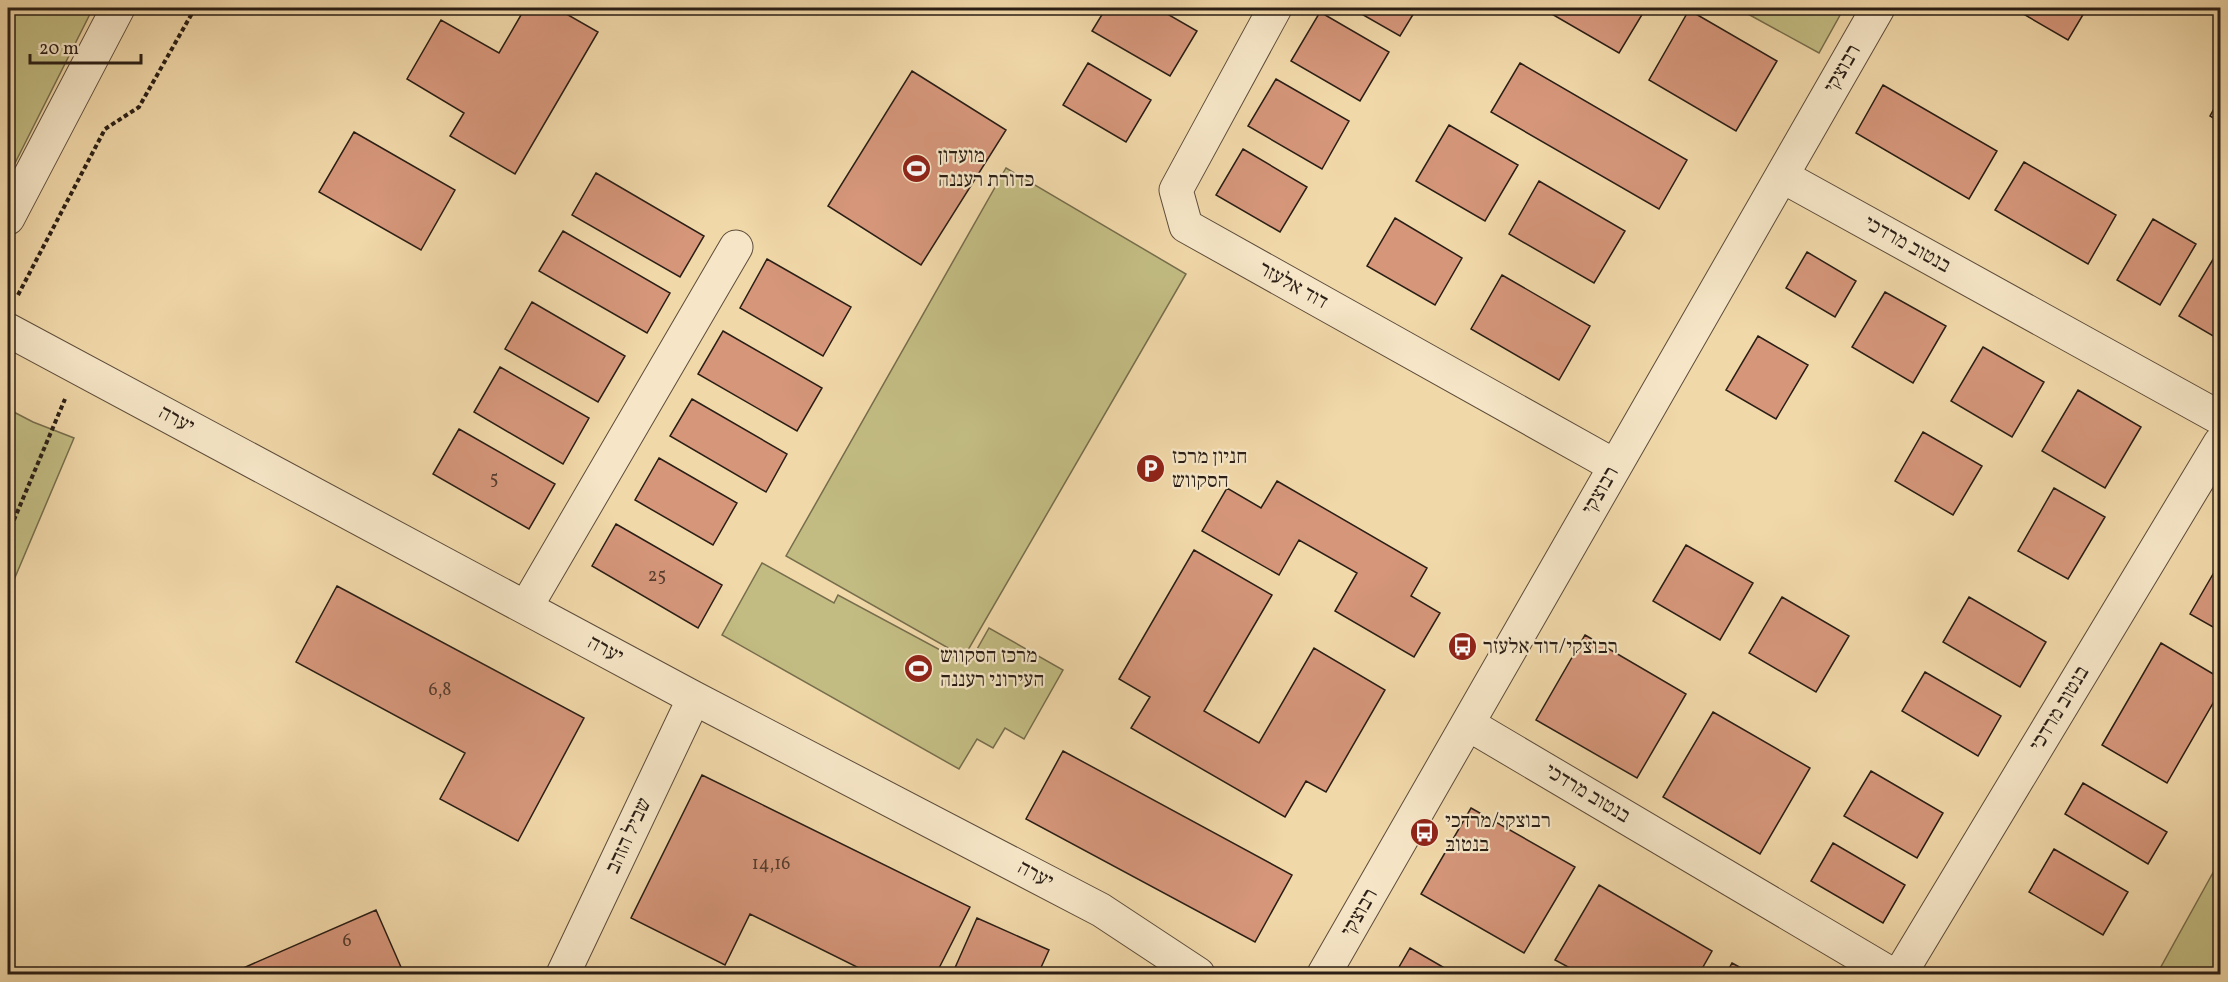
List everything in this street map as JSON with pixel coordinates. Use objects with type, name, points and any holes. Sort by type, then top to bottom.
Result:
[{"type":"street","points":[[8,218],[118,8]]},
{"type":"street","name":"דוד אלעזר","points":[[1275,8],[1176,190],[1186,226],[1615,466]]},
{"type":"street","name":"רבוצקי","points":[[1324,975],[1878,8]]},
{"type":"street","name":"בנטוב מרדכי","points":[[1782,176],[2220,418]]},
{"type":"street","points":[[526,607],[736,247]]},
{"type":"street","name":"יערה","points":[[10,317],[78,368],[694,698],[1101,910],[1198,975]]},
{"type":"street","name":"בנטוב מרדכי","points":[[1900,975],[2220,443]]},
{"type":"street","name":"שביל הזהב","points":[[563,975],[694,698]]},
{"type":"street","name":"בנטוב מרדכי","points":[[1468,724],[1891,975]]},
{"type":"path","points":[[10,317],[105,129],[139,107],[195,8]]},
{"type":"path","points":[[8,534],[78,368]]},
{"type":"shaded area","points":[[8,8],[93,8],[8,177]]},
{"type":"shaded area","points":[[1737,8],[1844,8],[1819,53]]},
{"type":"shaded area","points":[[1006,168],[1186,274],[964,657],[786,556]]},
{"type":"shaded area","points":[[8,409],[33,422],[74,438],[8,594]]},
{"type":"shaded area","name":"מרכז הסקווש העירוני רעננה","points":[[762,563],[834,603],[838,595],[968,665],[989,628],[1063,670],[1024,739],[1005,728],[993,748],[977,739],[959,769],[722,635]]},
{"type":"shaded area","points":[[2220,860],[2220,974],[2157,974]]},
{"type":"building","points":[[525,8],[556,8],[598,32],[515,174],[450,136],[464,113],[407,79],[441,20],[499,53]]},
{"type":"building","points":[[1106,8],[1157,8],[1197,31],[1170,76],[1092,31]]},
{"type":"building","points":[[1351,8],[1417,8],[1400,36]]},
{"type":"building","points":[[1554,8],[1646,8],[1619,53],[1550,13]]},
{"type":"building","points":[[2013,8],[2087,8],[2068,40]]},
{"type":"building","points":[[1689,10],[1777,61],[1736,131],[1649,80]]},
{"type":"building","points":[[1320,12],[1389,52],[1360,101],[1291,61]]},
{"type":"building","points":[[1088,63],[1151,100],[1126,142],[1063,105]]},
{"type":"building","points":[[1520,63],[1687,160],[1659,209],[1491,112]]},
{"type":"building","name":"מועדון כדורת רעננה","points":[[912,71],[1006,130],[921,265],[828,206]]},
{"type":"building","points":[[1276,79],[1349,121],[1322,169],[1248,126]]},
{"type":"building","points":[[1883,85],[1997,151],[1969,199],[1856,133]]},
{"type":"building","points":[[2220,98],[2220,122],[2210,116]]},
{"type":"building","points":[[1449,125],[1518,165],[1485,221],[1416,181]]},
{"type":"building","points":[[354,132],[455,190],[421,250],[319,192]]},
{"type":"building","points":[[1243,149],[1307,187],[1280,232],[1216,195]]},
{"type":"building","points":[[2024,162],[2116,215],[2088,264],[1995,210]]},
{"type":"building","points":[[596,173],[704,236],[680,277],[572,215]]},
{"type":"building","points":[[1539,181],[1625,231],[1594,283],[1509,234]]},
{"type":"building","points":[[1395,218],[1462,258],[1435,305],[1367,266]]},
{"type":"building","points":[[2153,219],[2196,244],[2160,305],[2117,280]]},
{"type":"building","points":[[563,231],[670,293],[647,333],[539,271]]},
{"type":"building","points":[[1807,252],[1856,281],[1835,317],[1786,288]]},
{"type":"building","points":[[2215,256],[2220,259],[2220,340],[2179,316]]},
{"type":"building","points":[[767,259],[851,307],[823,356],[740,308]]},
{"type":"building","points":[[1502,275],[1590,326],[1559,380],[1471,329]]},
{"type":"building","points":[[1885,292],[1946,326],[1913,383],[1852,347]]},
{"type":"building","points":[[532,302],[625,356],[598,402],[505,349]]},
{"type":"building","points":[[723,331],[822,388],[797,431],[698,374]]},
{"type":"building","points":[[1758,336],[1808,365],[1776,419],[1726,390]]},
{"type":"building","points":[[1983,347],[2044,382],[2012,437],[1951,401]]},
{"type":"building","points":[[500,367],[589,418],[563,464],[474,412]]},
{"type":"building","points":[[2078,390],[2141,427],[2105,488],[2042,451]]},
{"type":"building","points":[[692,399],[787,454],[766,492],[670,436]]},
{"type":"building","points":[[459,429],[555,484],[529,529],[433,474]]},
{"type":"building","points":[[1923,432],[1982,466],[1953,515],[1895,481]]},
{"type":"building","points":[[659,458],[737,503],[713,545],[635,500]]},
{"type":"building","points":[[1277,481],[1427,568],[1411,596],[1440,613],[1414,657],[1335,611],[1357,573],[1299,540],[1279,575],[1202,531],[1227,488],[1261,508]]},
{"type":"building","points":[[2054,488],[2105,517],[2068,579],[2018,551]]},
{"type":"building","points":[[616,524],[722,585],[698,628],[592,566]]},
{"type":"building","points":[[1686,545],[1753,583],[1720,640],[1653,601]]},
{"type":"building","points":[[1194,550],[1272,595],[1204,711],[1259,743],[1314,648],[1385,690],[1326,792],[1306,781],[1285,817],[1131,728],[1150,697],[1119,679]]},
{"type":"building","points":[[2220,562],[2220,631],[2190,614]]},
{"type":"building","points":[[337,586],[584,718],[518,841],[440,799],[465,753],[296,662]]},
{"type":"building","points":[[1782,597],[1849,636],[1816,692],[1749,653]]},
{"type":"building","points":[[1969,597],[2046,642],[2020,687],[1943,642]]},
{"type":"building","points":[[1585,635],[1686,694],[1637,778],[1536,720]]},
{"type":"building","points":[[2161,643],[2220,678],[2220,691],[2167,783],[2102,745]]},
{"type":"building","points":[[1925,672],[2001,716],[1978,756],[1902,711]]},
{"type":"building","points":[[1713,712],[1810,768],[1760,854],[1663,797]]},
{"type":"building","points":[[1063,751],[1292,875],[1255,942],[1026,819]]},
{"type":"building","points":[[1871,771],[1943,813],[1917,858],[1844,816]]},
{"type":"building","points":[[702,775],[970,907],[936,974],[871,974],[750,914],[725,965],[631,918]]},
{"type":"building","points":[[2083,783],[2167,832],[2148,864],[2065,814]]},
{"type":"building","points":[[1471,808],[1575,867],[1524,953],[1421,894]]},
{"type":"building","points":[[1833,843],[1905,885],[1883,923],[1811,881]]},
{"type":"building","points":[[2054,849],[2128,892],[2103,935],[2029,892]]},
{"type":"building","points":[[1599,885],[1712,951],[1699,974],[1581,974],[1555,960]]},
{"type":"building","points":[[376,910],[404,974],[235,974],[234,972]]},
{"type":"building","points":[[977,918],[1049,950],[1038,974],[964,974],[954,970]]},
{"type":"building","points":[[1410,948],[1455,974],[1395,974]]},
{"type":"building","points":[[1732,963],[1752,974],[1726,974]]},
{"type":"place","name":"מועדון כדורת רעננה","points":[[917,168]]},
{"type":"place","name":"חניון מרכז הסקווש","points":[[1151,469]]},
{"type":"place","name":"רבוצקי/דוד אלעזר","points":[[1462,647]]},
{"type":"place","name":"מרכז הסקווש העירוני רעננה","points":[[919,668]]},
{"type":"place","name":"רבוצקי/מרדכי בנטוב","points":[[1424,833]]}]
